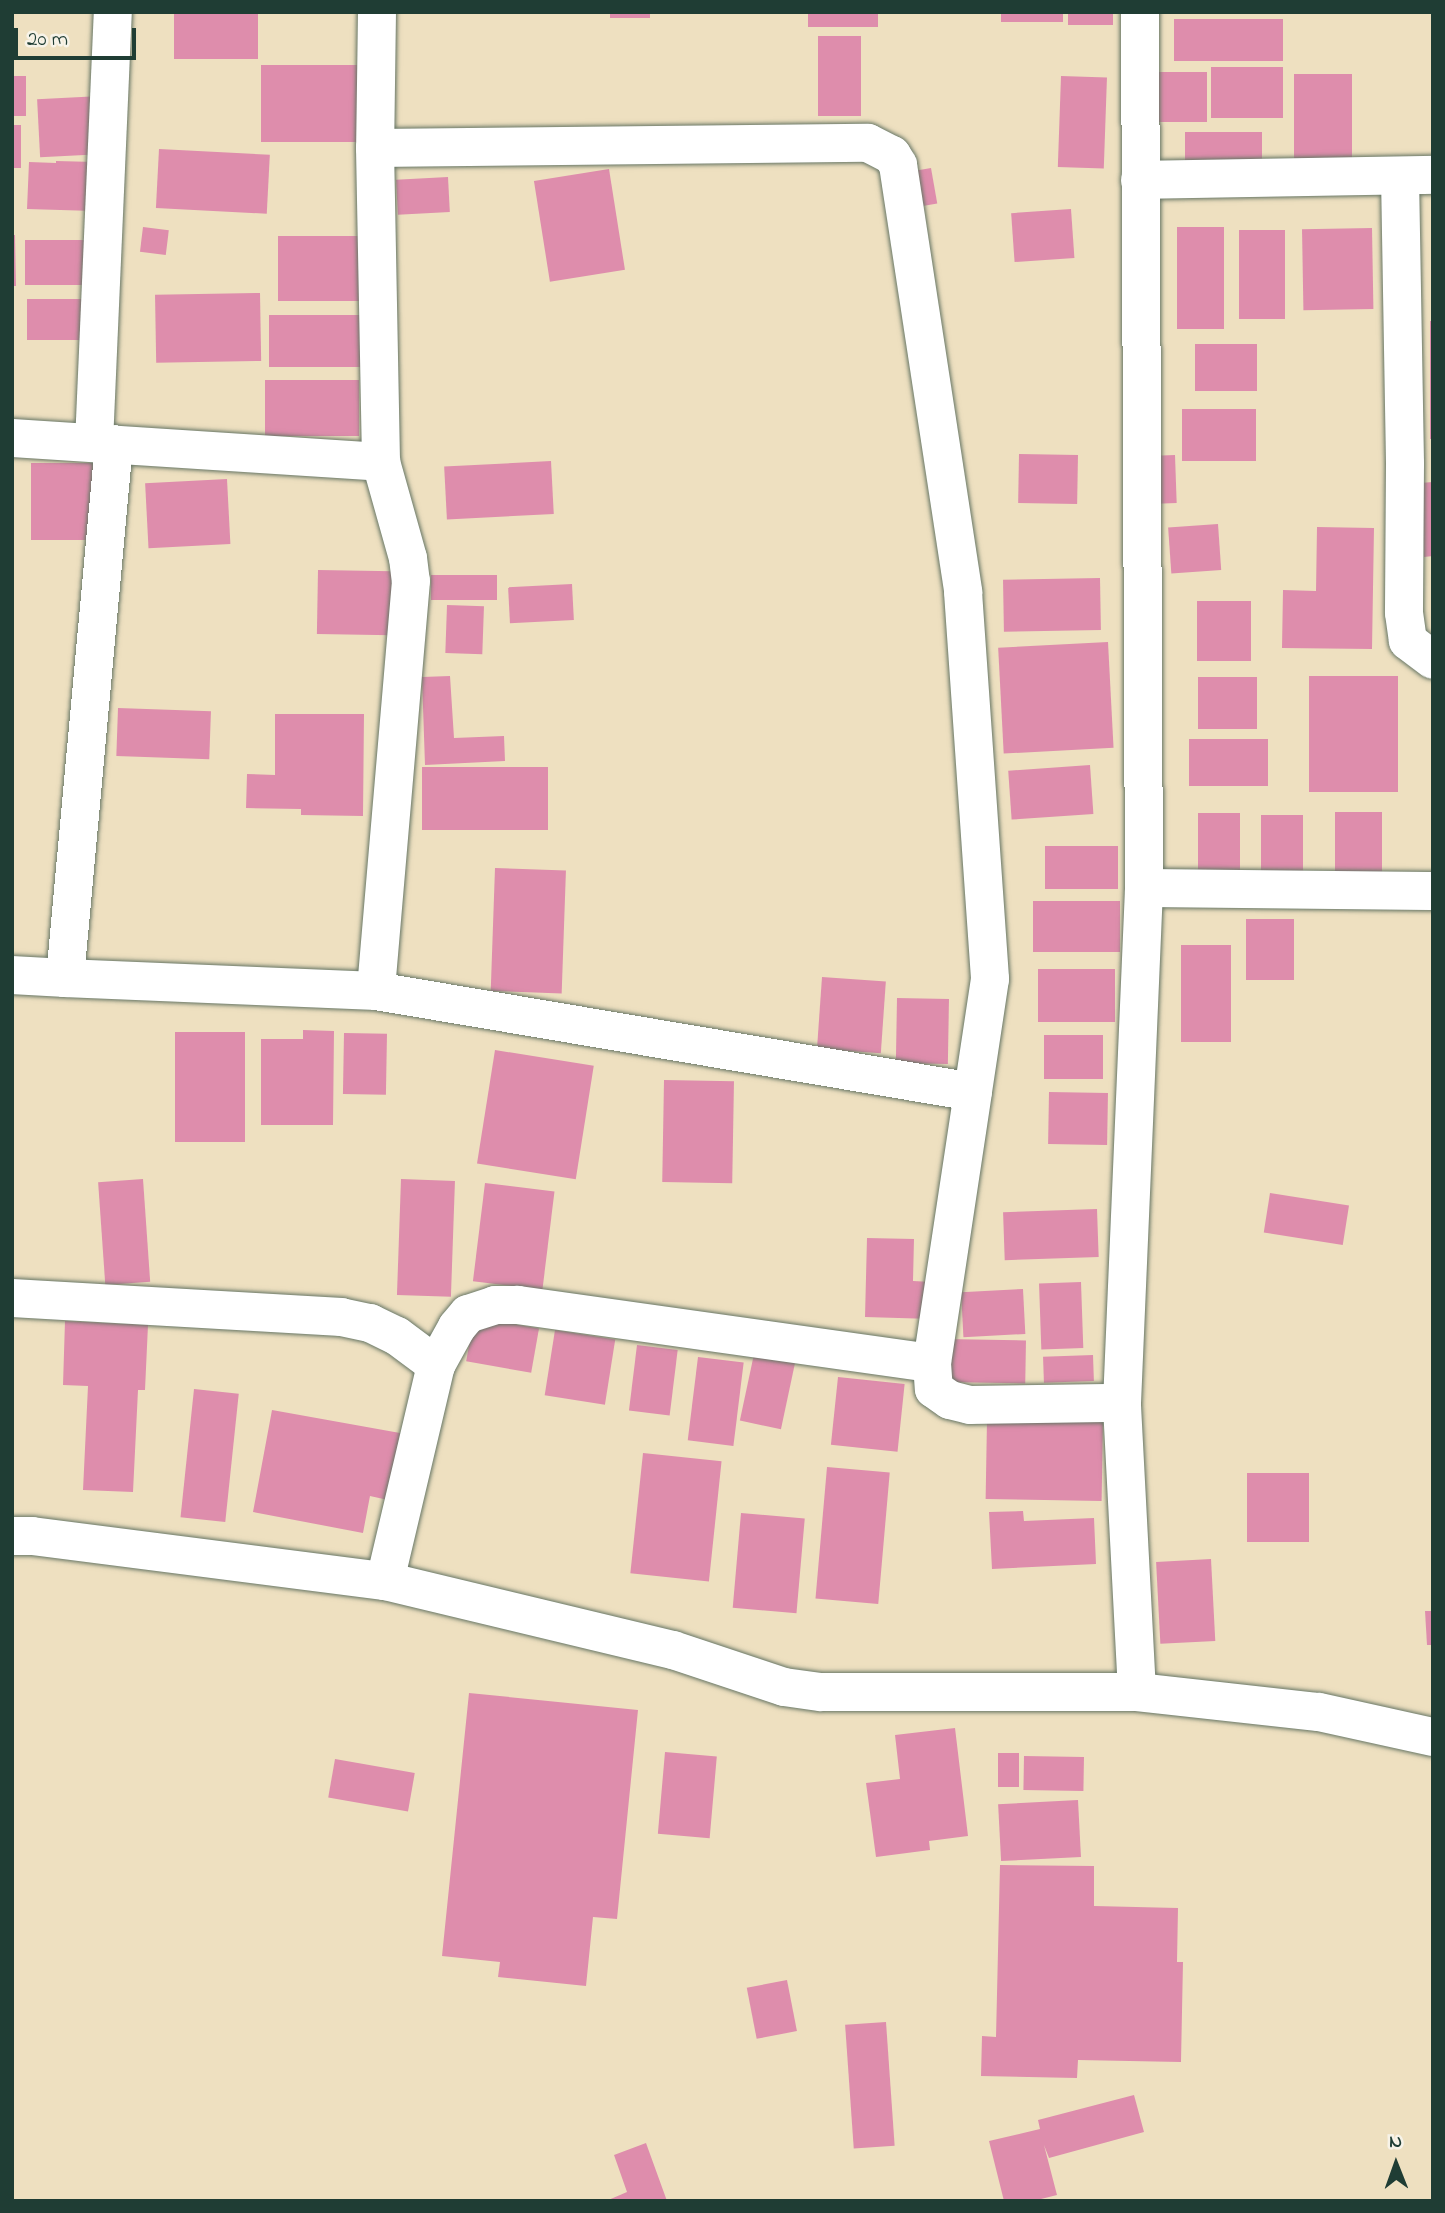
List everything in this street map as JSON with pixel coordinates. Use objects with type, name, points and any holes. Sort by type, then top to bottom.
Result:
[{"type":"street","points":[[65,978],[104,444],[113,12]]},
{"type":"street","points":[[376,991],[411,581],[408,558],[381,462],[375,148],[377,12]]},
{"type":"street","points":[[1137,1692],[1122,1403],[1144,888],[1140,12]]},
{"type":"street","points":[[375,148],[868,143],[892,155],[898,165],[963,592],[990,979],[932,1363],[934,1389],[950,1401],[970,1405],[1122,1403]]},
{"type":"street","points":[[1140,180],[1416,176],[1419,463],[1404,613],[1408,641],[1433,660]]},
{"type":"street","points":[[12,438],[381,462]]},
{"type":"street","points":[[1144,888],[1433,891]]},
{"type":"street","points":[[12,975],[376,991],[973,1092]]},
{"type":"street","points":[[12,1298],[341,1317],[370,1323],[397,1336],[436,1366]]},
{"type":"street","points":[[386,1581],[436,1366],[457,1327],[468,1314],[495,1305],[518,1305],[932,1363]]},
{"type":"street","points":[[12,1536],[32,1536],[386,1581],[673,1650],[784,1687],[808,1690],[1137,1692],[1319,1713],[1433,1737]]},
{"type":"building","points":[[174,12],[258,12],[258,59],[174,59]]},
{"type":"building","points":[[610,12],[650,12],[650,18],[610,18]]},
{"type":"building","points":[[808,12],[878,12],[878,27],[808,27]]},
{"type":"building","points":[[1001,12],[1063,12],[1063,22],[1001,22]]},
{"type":"building","points":[[1068,12],[1113,12],[1113,25],[1068,25]]},
{"type":"building","points":[[1174,19],[1283,19],[1283,61],[1174,61]]},
{"type":"building","points":[[818,36],[861,36],[861,116],[818,116]]},
{"type":"building","points":[[261,65],[366,65],[366,142],[261,142]]},
{"type":"building","points":[[1211,67],[1283,67],[1283,118],[1211,118]]},
{"type":"building","points":[[1159,72],[1207,72],[1207,122],[1159,122]]},
{"type":"building","points":[[1294,74],[1352,74],[1352,165],[1294,165]]},
{"type":"building","points":[[12,76],[26,76],[26,116],[12,116]]},
{"type":"building","points":[[1061,76],[1107,78],[1104,169],[1058,167]]},
{"type":"building","points":[[101,96],[104,154],[40,157],[37,99]]},
{"type":"building","points":[[12,125],[21,125],[21,168],[12,168]]},
{"type":"building","points":[[1185,132],[1262,132],[1262,170],[1185,170]]},
{"type":"building","points":[[159,149],[270,155],[267,214],[156,208]]},
{"type":"building","points":[[29,162],[95,162],[94,211],[27,209]]},
{"type":"building","points":[[931,168],[937,203],[919,207],[912,171]]},
{"type":"building","points":[[609,169],[625,270],[550,282],[534,181]]},
{"type":"building","points":[[448,177],[450,212],[398,215],[396,180]]},
{"type":"building","points":[[1071,209],[1074,258],[1015,262],[1011,213]]},
{"type":"building","points":[[143,227],[169,230],[166,255],[140,252]]},
{"type":"building","points":[[1177,227],[1224,227],[1224,329],[1177,329]]},
{"type":"building","points":[[1372,228],[1373,309],[1303,310],[1302,229]]},
{"type":"building","points":[[1239,230],[1285,230],[1285,319],[1239,319]]},
{"type":"building","points":[[12,235],[15,235],[16,286],[12,286]]},
{"type":"building","points":[[278,236],[363,236],[363,301],[278,301]]},
{"type":"building","points":[[25,240],[93,240],[93,285],[25,285]]},
{"type":"building","points":[[260,293],[261,361],[156,363],[155,295]]},
{"type":"building","points":[[27,299],[90,299],[90,340],[27,340]]},
{"type":"building","points":[[269,315],[368,315],[368,367],[269,367]]},
{"type":"building","points":[[1430,321],[1433,321],[1433,439],[1430,439]]},
{"type":"building","points":[[1195,344],[1257,344],[1257,391],[1195,391]]},
{"type":"building","points":[[265,380],[359,380],[359,436],[265,436]]},
{"type":"building","points":[[1182,409],[1256,409],[1256,461],[1182,461]]},
{"type":"building","points":[[1019,454],[1078,455],[1077,504],[1018,503]]},
{"type":"building","points":[[1175,455],[1177,503],[1157,504],[1155,456]]},
{"type":"building","points":[[551,461],[554,514],[447,520],[444,467]]},
{"type":"building","points":[[31,463],[94,463],[94,540],[31,540]]},
{"type":"building","points":[[227,479],[230,544],[149,548],[145,483]]},
{"type":"building","points":[[1433,482],[1433,556],[1424,557],[1420,483]]},
{"type":"building","points":[[1218,524],[1221,570],[1171,573],[1168,527]]},
{"type":"building","points":[[1317,527],[1374,528],[1372,649],[1282,648],[1283,590],[1316,591]]},
{"type":"building","points":[[318,570],[393,571],[392,635],[317,634]]},
{"type":"building","points":[[431,575],[497,575],[497,600],[431,600]]},
{"type":"building","points":[[1100,578],[1101,630],[1004,632],[1003,580]]},
{"type":"building","points":[[572,584],[574,620],[510,623],[508,587]]},
{"type":"building","points":[[1197,601],[1251,601],[1251,661],[1197,661]]},
{"type":"building","points":[[447,605],[484,606],[482,654],[445,653]]},
{"type":"building","points":[[1108,642],[1114,748],[1004,754],[998,648]]},
{"type":"building","points":[[450,676],[454,738],[504,736],[505,761],[425,765],[422,677]]},
{"type":"building","points":[[1309,676],[1398,676],[1398,792],[1309,792]]},
{"type":"building","points":[[1198,677],[1257,677],[1257,729],[1198,729]]},
{"type":"building","points":[[118,708],[211,711],[209,759],[116,756]]},
{"type":"building","points":[[275,714],[364,714],[363,816],[301,815],[301,809],[246,808],[247,774],[275,775]]},
{"type":"building","points":[[1189,739],[1268,739],[1268,786],[1189,786]]},
{"type":"building","points":[[1090,765],[1093,814],[1012,820],[1008,771]]},
{"type":"building","points":[[422,767],[548,767],[548,830],[422,830]]},
{"type":"building","points":[[1335,812],[1382,812],[1382,875],[1335,875]]},
{"type":"building","points":[[1198,813],[1240,813],[1240,880],[1198,880]]},
{"type":"building","points":[[1261,815],[1303,815],[1303,881],[1261,881]]},
{"type":"building","points":[[1045,846],[1118,846],[1118,889],[1045,889]]},
{"type":"building","points":[[495,868],[566,870],[562,993],[491,991]]},
{"type":"building","points":[[1033,901],[1120,901],[1120,952],[1033,952]]},
{"type":"building","points":[[1246,919],[1294,919],[1294,980],[1246,980]]},
{"type":"building","points":[[1181,945],[1231,945],[1231,1042],[1181,1042]]},
{"type":"building","points":[[1038,969],[1115,969],[1115,1022],[1038,1022]]},
{"type":"building","points":[[822,977],[886,981],[881,1053],[817,1049]]},
{"type":"building","points":[[897,998],[949,999],[948,1064],[896,1063]]},
{"type":"building","points":[[303,1030],[334,1031],[333,1125],[261,1125],[261,1039],[303,1039]]},
{"type":"building","points":[[175,1032],[245,1032],[245,1142],[175,1142]]},
{"type":"building","points":[[344,1033],[387,1034],[386,1095],[343,1094]]},
{"type":"building","points":[[1044,1035],[1103,1035],[1103,1079],[1044,1079]]},
{"type":"building","points":[[495,1050],[594,1066],[576,1179],[477,1164]]},
{"type":"building","points":[[664,1080],[734,1081],[732,1183],[662,1182]]},
{"type":"building","points":[[1049,1092],[1108,1093],[1107,1145],[1048,1144]]},
{"type":"building","points":[[143,1179],[150,1282],[105,1285],[98,1182]]},
{"type":"building","points":[[401,1179],[455,1181],[451,1297],[397,1295]]},
{"type":"building","points":[[485,1183],[554,1192],[542,1290],[473,1281]]},
{"type":"building","points":[[1270,1193],[1349,1206],[1343,1245],[1264,1233]]},
{"type":"building","points":[[1097,1209],[1099,1257],[1005,1260],[1003,1212]]},
{"type":"building","points":[[867,1238],[914,1239],[913,1281],[932,1282],[932,1319],[865,1317]]},
{"type":"building","points":[[1081,1282],[1083,1348],[1041,1349],[1039,1283]]},
{"type":"building","points":[[1023,1289],[1025,1334],[963,1337],[961,1292]]},
{"type":"building","points":[[474,1317],[539,1328],[531,1373],[466,1361]]},
{"type":"building","points":[[65,1321],[148,1325],[145,1390],[138,1390],[133,1492],[83,1490],[88,1386],[63,1385]]},
{"type":"building","points":[[555,1330],[615,1340],[605,1405],[545,1395]]},
{"type":"building","points":[[945,1339],[1026,1340],[1025,1383],[944,1382]]},
{"type":"building","points":[[637,1345],[678,1350],[670,1416],[629,1411]]},
{"type":"building","points":[[754,1354],[795,1363],[781,1429],[740,1421]]},
{"type":"building","points":[[1093,1355],[1094,1381],[1044,1383],[1043,1357]]},
{"type":"building","points":[[698,1357],[744,1363],[733,1446],[688,1440]]},
{"type":"building","points":[[838,1377],[905,1384],[898,1452],[831,1445]]},
{"type":"building","points":[[194,1389],[239,1394],[225,1522],[181,1517]]},
{"type":"building","points":[[272,1410],[400,1433],[388,1500],[370,1496],[363,1533],[253,1512]]},
{"type":"building","points":[[987,1420],[1103,1422],[1102,1501],[986,1499]]},
{"type":"building","points":[[643,1453],[722,1461],[709,1582],[630,1573]]},
{"type":"building","points":[[827,1467],[890,1472],[878,1604],[815,1598]]},
{"type":"building","points":[[1247,1473],[1309,1473],[1309,1542],[1247,1542]]},
{"type":"building","points":[[1023,1511],[1024,1521],[1094,1518],[1096,1564],[992,1569],[989,1512]]},
{"type":"building","points":[[741,1513],[805,1519],[796,1613],[733,1608]]},
{"type":"building","points":[[1211,1559],[1215,1641],[1160,1644],[1156,1562]]},
{"type":"building","points":[[1425,1611],[1433,1611],[1433,1645],[1427,1645]]},
{"type":"building","points":[[469,1693],[638,1710],[617,1919],[593,1917],[586,1986],[498,1977],[500,1962],[442,1956]]},
{"type":"building","points":[[955,1728],[968,1836],[929,1841],[930,1850],[876,1857],[866,1783],[900,1779],[895,1735]]},
{"type":"building","points":[[665,1752],[717,1757],[710,1838],[658,1834]]},
{"type":"building","points":[[998,1753],[1019,1753],[1019,1787],[998,1787]]},
{"type":"building","points":[[1024,1756],[1084,1757],[1083,1791],[1023,1790]]},
{"type":"building","points":[[335,1759],[415,1773],[408,1811],[328,1797]]},
{"type":"building","points":[[1078,1800],[1081,1857],[1001,1861],[998,1804]]},
{"type":"building","points":[[1000,1865],[1094,1866],[1094,1906],[1178,1908],[1177,1962],[1183,1962],[1181,2062],[1078,2060],[1077,2078],[981,2076],[982,2036],[996,2037]]},
{"type":"building","points":[[787,1980],[797,2031],[757,2039],[747,1988]]},
{"type":"building","points":[[886,2022],[895,2146],[854,2149],[845,2025]]},
{"type":"building","points":[[1134,2095],[1144,2132],[1049,2158],[1044,2145],[1057,2195],[1033,2201],[1004,2201],[989,2141],[1040,2129],[1038,2120]]},
{"type":"building","points":[[646,2143],[667,2201],[606,2201],[627,2192],[614,2155]]}]
